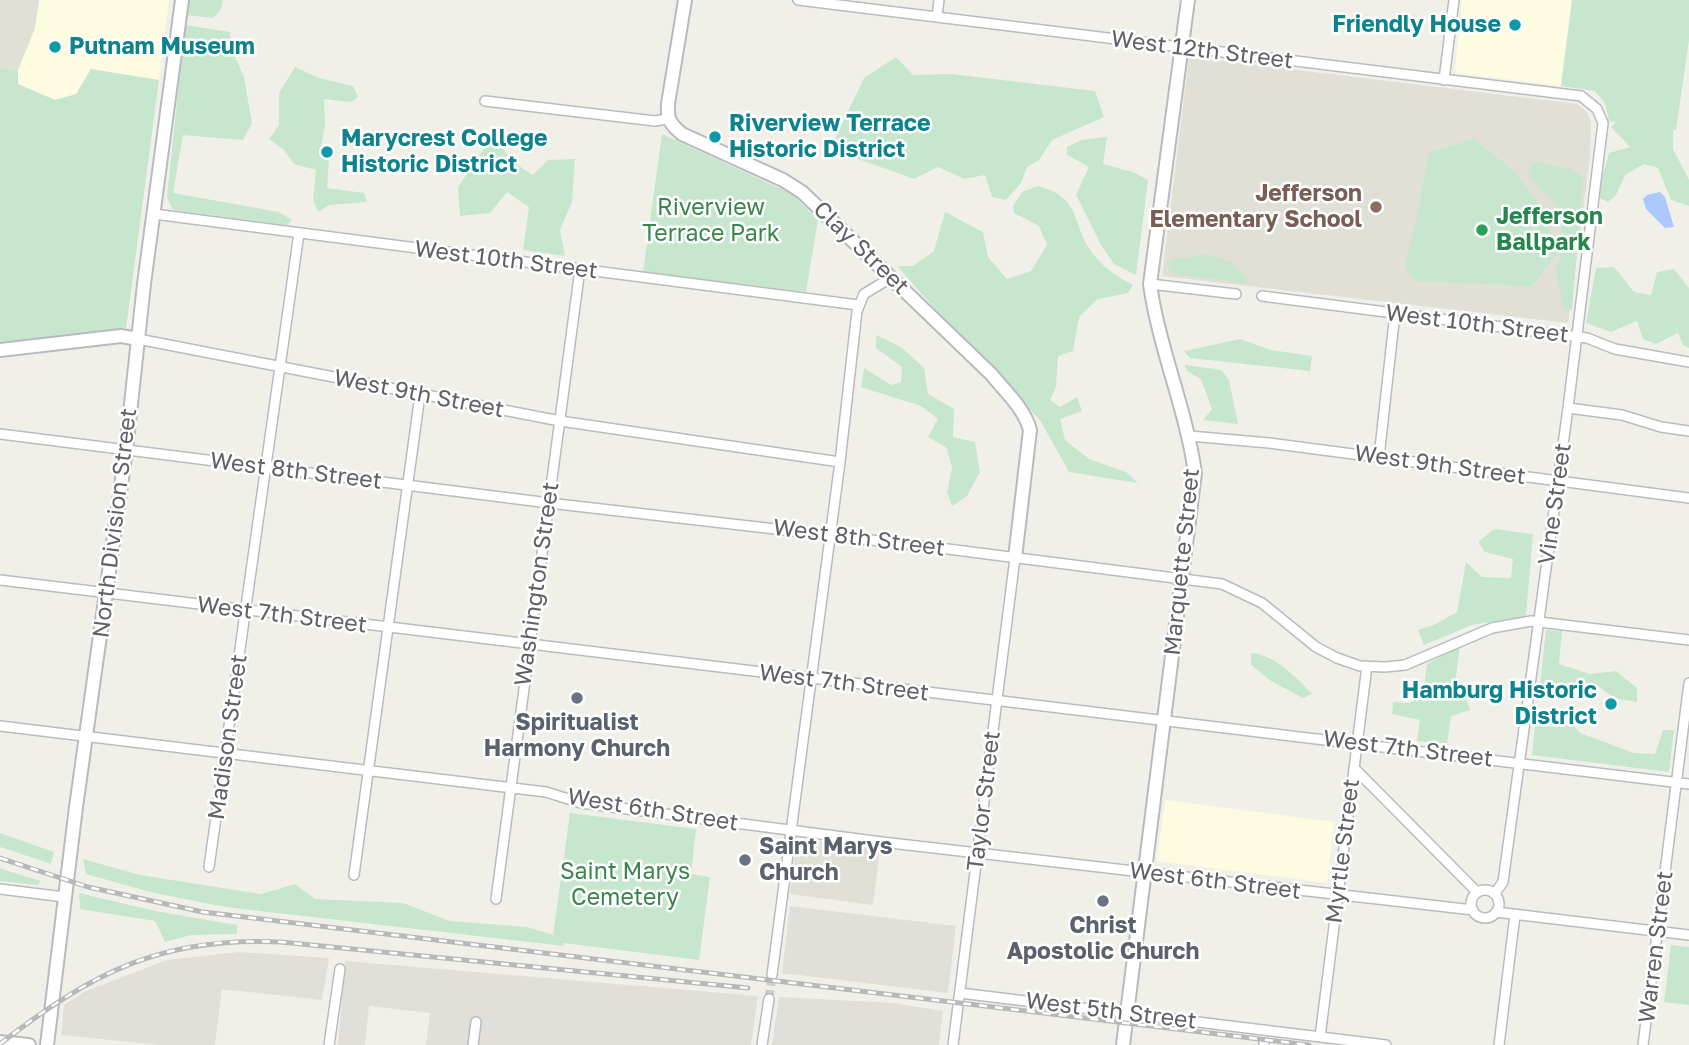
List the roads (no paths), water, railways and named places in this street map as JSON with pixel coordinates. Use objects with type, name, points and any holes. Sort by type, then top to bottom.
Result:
[{"type":"street","name":"North Division Street","points":[[47,1045],[64,897],[126,450],[182,0]]},
{"type":"street","points":[[485,101],[655,121],[667,119],[685,0]]},
{"type":"street","name":"West 12th Street","points":[[798,0],[1581,96],[1591,102],[1599,113]]},
{"type":"street","points":[[937,17],[939,0]]},
{"type":"street","name":"Marquette Street","points":[[1123,1045],[1195,473],[1190,436],[1153,306],[1150,284],[1188,0]]},
{"type":"street","points":[[1444,80],[1454,0]]},
{"type":"street","name":"Vine Street","points":[[1495,893],[1503,883],[1559,481],[1603,123],[1599,113]]},
{"type":"street","name":"Clay Street","points":[[667,119],[681,134],[783,180],[802,192],[990,374],[1018,407],[1030,430],[1015,558]]},
{"type":"street","name":"West 10th Street","points":[[154,214],[858,305]]},
{"type":"street","name":"Madison Street","points":[[209,867],[299,233]]},
{"type":"street","name":"Washington Street","points":[[496,899],[580,269]]},
{"type":"street","points":[[772,975],[840,462],[858,305],[864,294],[892,277]]},
{"type":"street","points":[[1150,284],[1236,294]]},
{"type":"street","name":"West 10th Street","points":[[1262,296],[1577,337],[1615,349],[1689,362]]},
{"type":"street","points":[[1379,457],[1395,313]]},
{"type":"street","name":"West 9th Street","points":[[0,350],[121,336],[561,421],[840,462]]},
{"type":"street","points":[[354,875],[420,395]]},
{"type":"street","points":[[1568,408],[1622,415],[1661,427],[1689,431]]},
{"type":"street","name":"West 8th Street","points":[[0,434],[1222,584],[1262,603],[1316,647],[1336,658],[1367,666],[1405,665],[1492,628],[1516,623],[1538,622],[1689,640]]},
{"type":"street","name":"West 9th Street","points":[[1190,436],[1269,443],[1689,498]]},
{"type":"street","name":"Taylor Street","points":[[953,1045],[1015,558]]},
{"type":"street","name":"West 7th Street","points":[[0,580],[1689,784]]},
{"type":"street","name":"Myrtle Street","points":[[1320,1037],[1367,666]]},
{"type":"street","name":"Warren Street","points":[[1643,1045],[1689,683]]},
{"type":"street","name":"West 6th Street","points":[[0,726],[546,792],[581,803],[792,830],[1473,910]]},
{"type":"street","points":[[1354,768],[1478,891]]},
{"type":"street","points":[[0,889],[64,897]]},
{"type":"street","points":[[1496,912],[1499,901],[1495,893],[1478,891],[1472,899],[1473,910],[1478,916],[1486,918],[1496,912],[1689,935]]},
{"type":"street","points":[[1499,1045],[1515,915]]},
{"type":"street","points":[[329,1045],[340,969]]},
{"type":"street","name":"West 5th Street","points":[[960,993],[1387,1045]]},
{"type":"street","points":[[762,1045],[769,999]]},
{"type":"street","points":[[473,1045],[476,1023]]},
{"type":"street","points":[[0,1042],[29,1045]]},
{"type":"water","points":[[1660,192],[1665,197],[1674,227],[1665,228],[1646,209],[1643,199],[1647,195]]},
{"type":"tunnel","points":[[769,999],[772,975]]},
{"type":"railway","points":[[0,858],[88,887],[203,912],[1309,1045]]},
{"type":"railway","points":[[0,1044],[66,997],[130,964],[200,945],[238,942],[281,942],[748,988]]},
{"type":"place","name":"Friendly House","points":[[1515,25]]},
{"type":"place","name":"Putnam Museum","points":[[55,47]]},
{"type":"place","name":"Riverview Terrace Historic District","points":[[715,137]]},
{"type":"place","name":"Marycrest College Historic District","points":[[327,152]]},
{"type":"place","name":"Jefferson Elementary School","points":[[1376,207]]},
{"type":"place","name":"Jefferson Ballpark","points":[[1482,230]]},
{"type":"place","name":"Spiritualist Harmony Church","points":[[577,698]]},
{"type":"place","name":"Hamburg Historic District","points":[[1611,704]]},
{"type":"place","name":"Saint Marys Church","points":[[745,860]]},
{"type":"place","name":"Christ Apostolic Church","points":[[1103,901]]},
{"type":"park label","name":"Riverview Terrace Park","points":[[711,221]]},
{"type":"park label","name":"Saint Marys Cemetery","points":[[625,885]]}]
